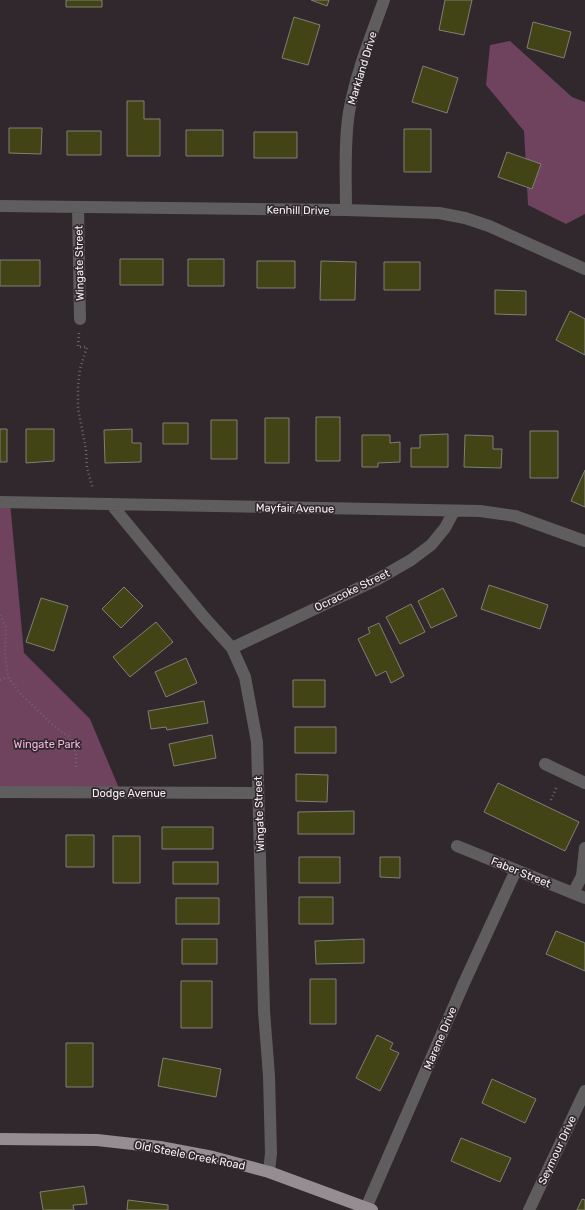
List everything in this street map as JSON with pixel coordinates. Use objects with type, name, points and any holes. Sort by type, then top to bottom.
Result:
[{"type":"main road","name":"Old Steele Creek Road","points":[[0,1139],[97,1140],[152,1146],[213,1158],[269,1172],[369,1209]]},
{"type":"street","name":"Markland Drive","points":[[346,210],[346,157],[349,113],[365,51],[384,0]]},
{"type":"street","name":"Kenhill Drive","points":[[0,206],[346,210],[438,213],[465,218],[489,226],[585,269]]},
{"type":"street","name":"Wingate Street","points":[[78,207],[80,319]]},
{"type":"street","name":"Mayfair Avenue","points":[[0,502],[480,511],[515,516],[585,541]]},
{"type":"street","name":"Wingate Street","points":[[111,504],[204,618],[232,648],[245,677],[257,742],[264,1011],[269,1076],[271,1153],[269,1172]]},
{"type":"street","name":"Ocracoke Street","points":[[232,648],[378,579],[411,560],[432,545],[445,528],[454,511]]},
{"type":"street","points":[[545,764],[585,783]]},
{"type":"street","name":"Dodge Avenue","points":[[0,792],[258,793]]},
{"type":"street","name":"Faber Street","points":[[457,846],[585,898]]},
{"type":"street","points":[[573,893],[582,876],[585,848]]},
{"type":"street","name":"Marene Drive","points":[[369,1209],[464,983],[516,870]]},
{"type":"street","name":"Seymour Drive","points":[[529,1210],[585,1091]]},
{"type":"path","points":[[80,319],[78,347],[87,347],[80,369],[78,408],[86,450],[87,468],[92,487],[93,504]]},
{"type":"path","points":[[0,615],[6,628],[5,656],[8,677],[19,692],[32,705],[53,725],[69,737],[76,753],[76,770]]},
{"type":"path","points":[[0,680],[8,677]]},
{"type":"green space","points":[[510,41],[572,97],[585,102],[585,214],[566,224],[528,205],[524,131],[486,85],[490,45]]},
{"type":"green space","name":"Wingate Park","points":[[0,502],[10,502],[24,653],[90,719],[121,793],[0,792]]},
{"type":"building","points":[[66,0],[102,0],[102,7],[66,7]]},
{"type":"building","points":[[311,0],[329,0],[327,6]]},
{"type":"building","points":[[445,0],[472,0],[464,35],[439,30]]},
{"type":"building","points":[[294,17],[320,25],[308,65],[282,58]]},
{"type":"building","points":[[533,22],[571,32],[564,58],[527,48]]},
{"type":"building","points":[[423,66],[458,78],[447,113],[412,102]]},
{"type":"building","points":[[127,101],[144,101],[144,119],[160,119],[160,156],[127,156]]},
{"type":"building","points":[[9,128],[42,128],[41,154],[9,153]]},
{"type":"building","points":[[404,129],[431,129],[431,172],[404,172]]},
{"type":"building","points":[[186,130],[223,130],[223,156],[186,156]]},
{"type":"building","points":[[67,131],[101,131],[101,155],[67,155]]},
{"type":"building","points":[[254,132],[297,132],[297,158],[254,158]]},
{"type":"building","points":[[507,152],[541,164],[532,189],[498,177]]},
{"type":"building","points":[[120,259],[163,259],[163,285],[120,285]]},
{"type":"building","points":[[188,259],[224,259],[224,286],[188,286]]},
{"type":"building","points":[[0,260],[40,260],[40,286],[0,286]]},
{"type":"building","points":[[257,261],[295,261],[295,288],[257,288]]},
{"type":"building","points":[[321,261],[356,262],[355,300],[320,300]]},
{"type":"building","points":[[384,262],[420,262],[420,290],[384,290]]},
{"type":"building","points":[[495,290],[526,291],[526,315],[495,314]]},
{"type":"building","points":[[570,311],[585,319],[585,355],[556,340]]},
{"type":"building","points":[[316,417],[340,417],[340,461],[316,461]]},
{"type":"building","points":[[265,418],[289,418],[289,463],[265,463]]},
{"type":"building","points":[[211,420],[237,420],[237,459],[211,459]]},
{"type":"building","points":[[163,423],[188,423],[188,444],[163,444]]},
{"type":"building","points":[[0,429],[7,429],[7,462],[0,462]]},
{"type":"building","points":[[26,429],[54,429],[54,461],[26,463]]},
{"type":"building","points":[[132,429],[132,443],[141,443],[141,462],[105,463],[104,430]]},
{"type":"building","points":[[530,431],[558,431],[558,478],[530,478]]},
{"type":"building","points":[[448,434],[448,467],[411,467],[411,448],[420,448],[420,435]]},
{"type":"building","points":[[362,435],[390,435],[390,443],[400,442],[400,462],[378,463],[378,467],[362,467]]},
{"type":"building","points":[[465,435],[493,436],[493,449],[502,449],[501,468],[464,467]]},
{"type":"building","points":[[585,470],[585,507],[571,501]]},
{"type":"building","points":[[489,585],[548,605],[540,629],[481,609]]},
{"type":"building","points":[[124,587],[143,606],[121,628],[102,609]]},
{"type":"building","points":[[443,588],[457,616],[431,628],[418,601]]},
{"type":"building","points":[[41,598],[68,606],[54,651],[26,642]]},
{"type":"building","points":[[411,604],[425,632],[400,644],[386,617]]},
{"type":"building","points":[[156,622],[173,642],[130,677],[113,657]]},
{"type":"building","points":[[379,623],[404,676],[391,683],[386,671],[376,676],[358,639],[370,633],[368,628]]},
{"type":"building","points":[[186,658],[197,683],[166,697],[155,672]]},
{"type":"building","points":[[293,680],[325,680],[325,707],[293,707]]},
{"type":"building","points":[[204,701],[208,723],[167,730],[166,727],[151,729],[148,711]]},
{"type":"building","points":[[295,727],[336,727],[336,753],[295,753]]},
{"type":"building","points":[[212,735],[216,758],[174,766],[169,744]]},
{"type":"building","points":[[296,774],[328,775],[327,802],[296,801]]},
{"type":"building","points":[[498,783],[579,822],[565,851],[484,812]]},
{"type":"building","points":[[354,811],[354,834],[298,834],[298,812]]},
{"type":"building","points":[[162,827],[213,827],[213,849],[162,849]]},
{"type":"building","points":[[66,835],[94,835],[94,867],[66,867]]},
{"type":"building","points":[[113,836],[140,836],[140,883],[113,883]]},
{"type":"building","points":[[299,857],[340,857],[340,883],[299,883]]},
{"type":"building","points":[[380,857],[400,857],[400,878],[380,877]]},
{"type":"building","points":[[173,862],[218,862],[218,884],[173,884]]},
{"type":"building","points":[[299,897],[333,897],[333,924],[299,924]]},
{"type":"building","points":[[176,898],[219,898],[219,924],[176,924]]},
{"type":"building","points":[[556,931],[585,943],[585,971],[546,954]]},
{"type":"building","points":[[182,939],[217,939],[217,964],[182,964]]},
{"type":"building","points":[[364,939],[364,963],[316,964],[315,941]]},
{"type":"building","points":[[310,979],[336,979],[336,1024],[310,1024]]},
{"type":"building","points":[[181,981],[212,981],[212,1028],[181,1028]]},
{"type":"building","points":[[377,1035],[393,1043],[390,1049],[399,1053],[380,1091],[356,1078]]},
{"type":"building","points":[[66,1043],[93,1043],[93,1087],[66,1087]]},
{"type":"building","points":[[163,1058],[221,1069],[216,1097],[158,1086]]},
{"type":"building","points":[[492,1079],[536,1099],[525,1123],[482,1103]]},
{"type":"building","points":[[461,1138],[511,1158],[500,1182],[451,1161]]},
{"type":"building","points":[[84,1186],[87,1204],[73,1205],[74,1210],[43,1210],[40,1192]]},
{"type":"building","points":[[582,1199],[585,1200],[585,1210],[577,1210]]},
{"type":"building","points":[[128,1200],[168,1205],[168,1210],[127,1210]]}]
